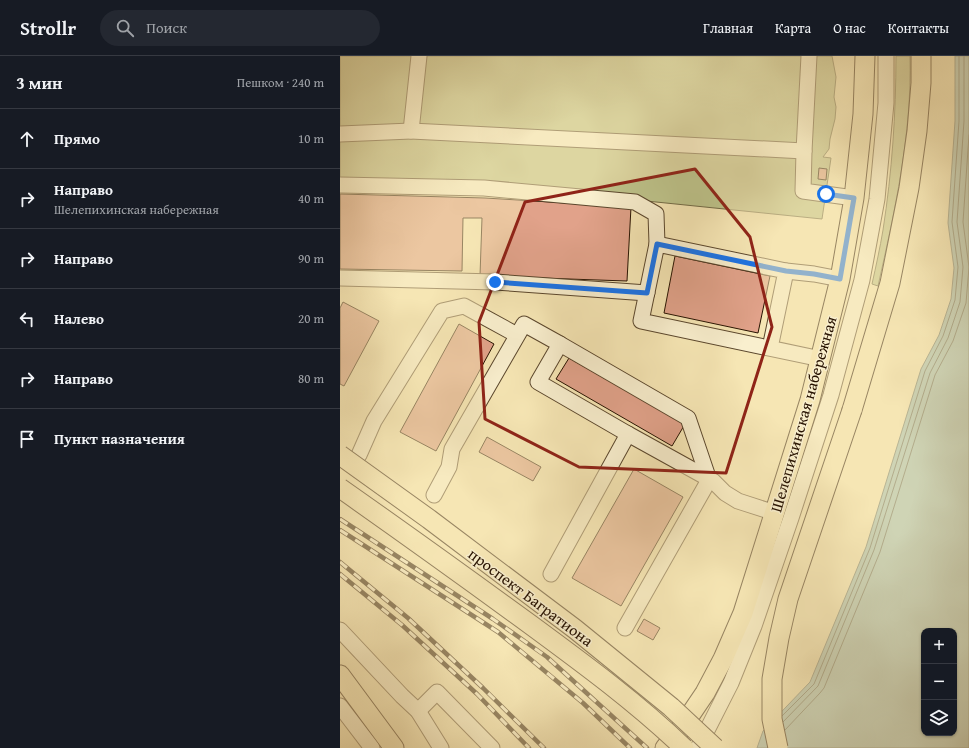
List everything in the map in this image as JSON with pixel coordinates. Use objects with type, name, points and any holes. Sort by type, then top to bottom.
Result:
[{"type":"main road","name":"Шелепихинская набережная","points":[[665,748],[680,730],[696,706],[723,659],[743,613],[810,400],[840,279],[854,198],[863,114],[865,56]]},
{"type":"main road","points":[[778,748],[772,719],[772,679],[779,638],[788,599],[852,410],[890,283],[909,188],[917,131],[921,83],[921,56]]},
{"type":"main road","name":"проспект Багратиона","points":[[340,455],[429,519],[574,629],[671,707],[715,748]]},
{"type":"main road","name":"проспект Багратиона","points":[[340,488],[569,652],[657,722],[684,748]]},
{"type":"main road","points":[[340,675],[394,748]]},
{"type":"street","points":[[411,131],[419,56]]},
{"type":"street","points":[[809,56],[803,191],[854,198]]},
{"type":"street","name":"Шелепихинская набережная","points":[[698,748],[731,683],[754,626],[831,395],[862,280],[877,199],[886,103],[886,56]]},
{"type":"street","points":[[340,134],[411,131],[804,151]]},
{"type":"street","points":[[340,185],[484,188],[635,202],[656,214],[657,244],[641,321],[821,359]]},
{"type":"street","points":[[657,244],[786,271],[840,279]]},
{"type":"street","points":[[770,348],[786,271]]},
{"type":"street","points":[[340,278],[495,282],[647,293]]},
{"type":"street","points":[[359,454],[374,421],[442,311],[464,306],[517,335]]},
{"type":"street","points":[[434,495],[449,467],[452,449],[524,324],[688,418],[709,480],[624,628]]},
{"type":"street","points":[[560,344],[538,382],[713,482],[738,502],[775,513]]},
{"type":"street","points":[[551,574],[628,434]]},
{"type":"street","points":[[340,630],[418,712],[441,748]]},
{"type":"street","points":[[418,712],[437,692],[492,748]]},
{"type":"street","points":[[340,706],[372,748]]},
{"type":"highlighted area","points":[[695,169],[750,237],[772,327],[726,473],[579,467],[485,419],[479,322],[525,202]]},
{"type":"green space","points":[[340,56],[832,56],[836,77],[834,97],[836,107],[829,149],[823,157],[831,158],[822,219],[451,181],[340,179]]},
{"type":"green space","points":[[896,56],[910,56],[908,114],[901,172],[878,286],[872,284],[883,230],[889,186],[894,121]]},
{"type":"water","points":[[955,56],[969,56],[969,748],[757,748],[763,731],[810,682],[866,547],[921,369],[939,335],[951,299],[954,268],[948,223],[955,121]]},
{"type":"building","points":[[819,168],[827,169],[826,180],[818,179]]},
{"type":"building","points":[[340,194],[485,198],[631,207],[627,281],[480,276],[482,218],[463,218],[462,271],[340,269]]},
{"type":"building","points":[[675,256],[770,276],[758,333],[664,313]]},
{"type":"building","points":[[343,302],[379,321],[344,386],[340,384],[340,308]]},
{"type":"building","points":[[459,324],[494,344],[436,451],[400,432]]},
{"type":"building","points":[[569,358],[685,424],[672,446],[556,379]]},
{"type":"building","points":[[487,437],[541,467],[533,481],[479,452]]},
{"type":"building","points":[[634,469],[683,497],[621,606],[572,578]]},
{"type":"building","points":[[644,619],[660,628],[653,640],[637,631]]},
{"type":"railway","points":[[340,519],[493,619],[547,657],[647,748]]},
{"type":"railway","points":[[340,530],[498,632],[583,703],[630,748]]},
{"type":"railway","points":[[340,562],[408,618],[483,688],[544,748]]},
{"type":"railway","points":[[340,574],[402,625],[477,694],[529,748]]},
{"type":"route","points":[[495,282],[647,293],[657,244],[786,271],[840,279],[854,198],[826,194]]}]
